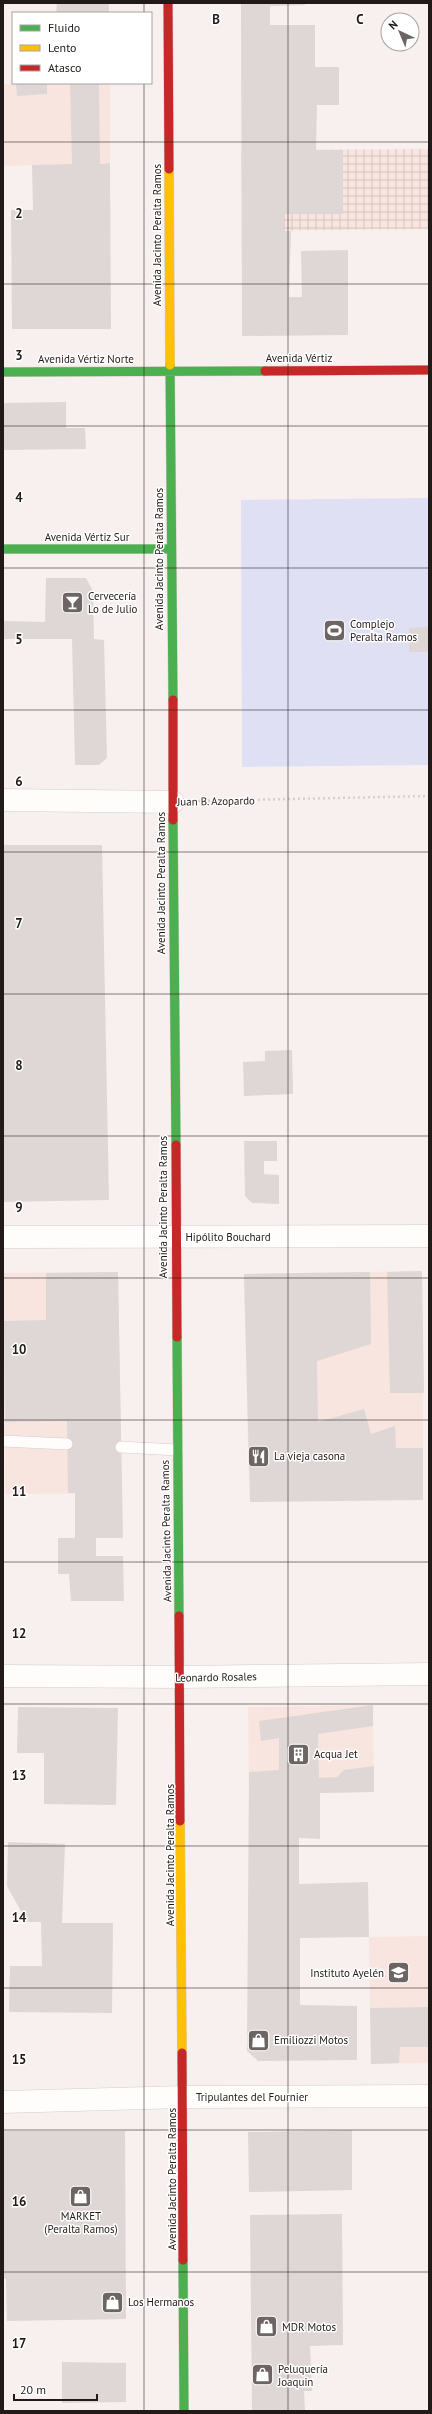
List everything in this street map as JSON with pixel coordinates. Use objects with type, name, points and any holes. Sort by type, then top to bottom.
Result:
[{"type":"main road","name":"Avenida Jacinto Peralta Ramos","points":[[168,3],[175,1236],[184,2098],[184,2411]]},
{"type":"main road","name":"Avenida Vértiz","points":[[169,370],[429,370]]},
{"type":"main road","name":"Avenida Vértiz Norte","points":[[3,372],[169,370]]},
{"type":"main road","name":"Avenida Vértiz Sur","points":[[3,549],[171,549]]},
{"type":"street","name":"Juan B. Azopardo","points":[[3,800],[173,802]]},
{"type":"street","name":"Hipólito Bouchard","points":[[3,1237],[429,1236]]},
{"type":"street","name":"Leonardo Rosales","points":[[3,1676],[180,1677],[429,1674]]},
{"type":"street","name":"Tripulantes del Fournier","points":[[3,2102],[184,2098],[429,2096]]},
{"type":"lane","points":[[3,1441],[67,1444]]},
{"type":"lane","points":[[121,1447],[177,1450]]},
{"type":"path","name":"Juan B. Azopardo","points":[[173,802],[429,796]]},
{"type":"shaded area","points":[[3,84],[110,84],[110,163],[3,166]]},
{"type":"shaded area","points":[[428,149],[429,229],[242,231],[241,150]]},
{"type":"shaded area","name":"Complejo Peralta Ramos","points":[[429,498],[429,765],[242,767],[241,500]]},
{"type":"shaded area","points":[[422,1271],[423,1448],[248,1450],[244,1274]]},
{"type":"shaded area","points":[[118,1272],[122,1493],[5,1494],[3,1273]]},
{"type":"shaded area","points":[[373,1705],[374,1792],[249,1794],[248,1707]]},
{"type":"shaded area","name":"Instituto Ayelén","points":[[429,1936],[429,2063],[371,2064],[369,1937]]},
{"type":"building","points":[[57,3],[109,3],[109,12],[56,12]]},
{"type":"building","points":[[241,3],[305,3],[305,5],[270,6],[270,25],[315,25],[315,67],[339,67],[339,105],[317,105],[316,150],[343,150],[343,214],[284,214],[284,231],[291,231],[289,297],[302,297],[301,251],[348,250],[348,335],[242,336]]},
{"type":"building","points":[[16,84],[47,84],[47,94],[17,96]]},
{"type":"building","points":[[70,84],[99,84],[100,164],[110,163],[111,329],[12,329],[11,210],[33,210],[32,165],[72,164]]},
{"type":"building","points":[[66,402],[66,428],[85,428],[86,449],[3,450],[3,403]]},
{"type":"building","points":[[46,578],[86,578],[93,591],[94,639],[104,640],[107,758],[99,765],[75,765],[72,639],[3,639],[3,621],[45,622]]},
{"type":"building","points":[[429,627],[429,652],[409,652],[409,628]]},
{"type":"building","points":[[3,845],[102,845],[109,1200],[3,1202]]},
{"type":"building","points":[[292,1050],[293,1094],[244,1096],[243,1062],[265,1061],[265,1051]]},
{"type":"building","points":[[244,1141],[277,1141],[277,1161],[264,1161],[264,1174],[279,1175],[279,1204],[252,1203],[245,1196]]},
{"type":"building","points":[[422,1271],[424,1393],[390,1393],[387,1272]]},
{"type":"building","points":[[118,1272],[123,1538],[96,1538],[96,1556],[123,1556],[124,1601],[71,1601],[69,1574],[58,1574],[58,1538],[75,1538],[75,1493],[68,1493],[67,1421],[5,1422],[4,1321],[46,1320],[46,1273]]},
{"type":"building","points":[[370,1272],[371,1344],[317,1361],[318,1422],[364,1409],[371,1434],[395,1426],[396,1448],[423,1448],[423,1500],[250,1502],[244,1274]]},
{"type":"building","points":[[373,1705],[373,1726],[318,1734],[319,1778],[337,1777],[344,1770],[374,1766],[374,1792],[320,1793],[320,1839],[299,1838],[299,1884],[368,1882],[369,1937],[300,1938],[300,2005],[357,2006],[357,2060],[258,2061],[247,2051],[249,1772],[279,1770],[279,1738],[261,1741],[259,1721]]},
{"type":"building","points":[[18,1707],[118,1708],[116,1805],[44,1804],[44,1753],[17,1753]]},
{"type":"building","points":[[8,1842],[65,1844],[62,1923],[113,1923],[112,2013],[9,2012],[10,1966],[42,1966],[41,1922],[27,1922],[7,1886]]},
{"type":"building","points":[[429,2007],[429,2047],[400,2047],[399,2063],[371,2064],[370,2008]]},
{"type":"building","points":[[352,2130],[352,2190],[249,2192],[248,2132]]},
{"type":"building","points":[[3,2131],[125,2131],[126,2319],[7,2321],[6,2279],[3,2278]]},
{"type":"building","points":[[342,2214],[343,2345],[310,2346],[312,2391],[304,2391],[305,2411],[252,2411],[250,2215]]},
{"type":"building","points":[[62,2362],[126,2363],[126,2402],[62,2403]]},
{"type":"traffic: fast","points":[[170,365],[173,700]]},
{"type":"traffic: fast","points":[[3,372],[265,371]]},
{"type":"traffic: fast","points":[[3,549],[171,549]]},
{"type":"traffic: fast","points":[[173,820],[176,1145]]},
{"type":"traffic: fast","points":[[177,1337],[179,1616]]},
{"type":"traffic: fast","points":[[183,2260],[184,2411]]},
{"type":"traffic: slow","points":[[169,169],[170,365]]},
{"type":"traffic: slow","points":[[180,1821],[182,2053]]},
{"type":"traffic: jam","points":[[168,3],[169,169]]},
{"type":"traffic: jam","points":[[265,371],[429,370]]},
{"type":"traffic: jam","points":[[173,700],[173,820]]},
{"type":"traffic: jam","points":[[176,1145],[177,1337]]},
{"type":"traffic: jam","points":[[179,1616],[180,1821]]},
{"type":"traffic: jam","points":[[182,2053],[183,2260]]},
{"type":"place","name":"Cervecería Lo de Julio","points":[[73,602]]},
{"type":"place","name":"Complejo Peralta Ramos","points":[[335,630]]},
{"type":"place","name":"La vieja casona","points":[[259,1456]]},
{"type":"place","name":"Acqua Jet","points":[[299,1754]]},
{"type":"place","name":"Instituto Ayelén","points":[[399,1973]]},
{"type":"place","name":"Emiliozzi Motos","points":[[258,2040]]},
{"type":"place","name":"MARKET (Peralta Ramos)","points":[[81,2196]]},
{"type":"place","name":"Los Hermanos","points":[[113,2302]]},
{"type":"place","name":"MDR Motos","points":[[267,2327]]},
{"type":"place","name":"Peluquería Joaquin","points":[[263,2375]]}]
